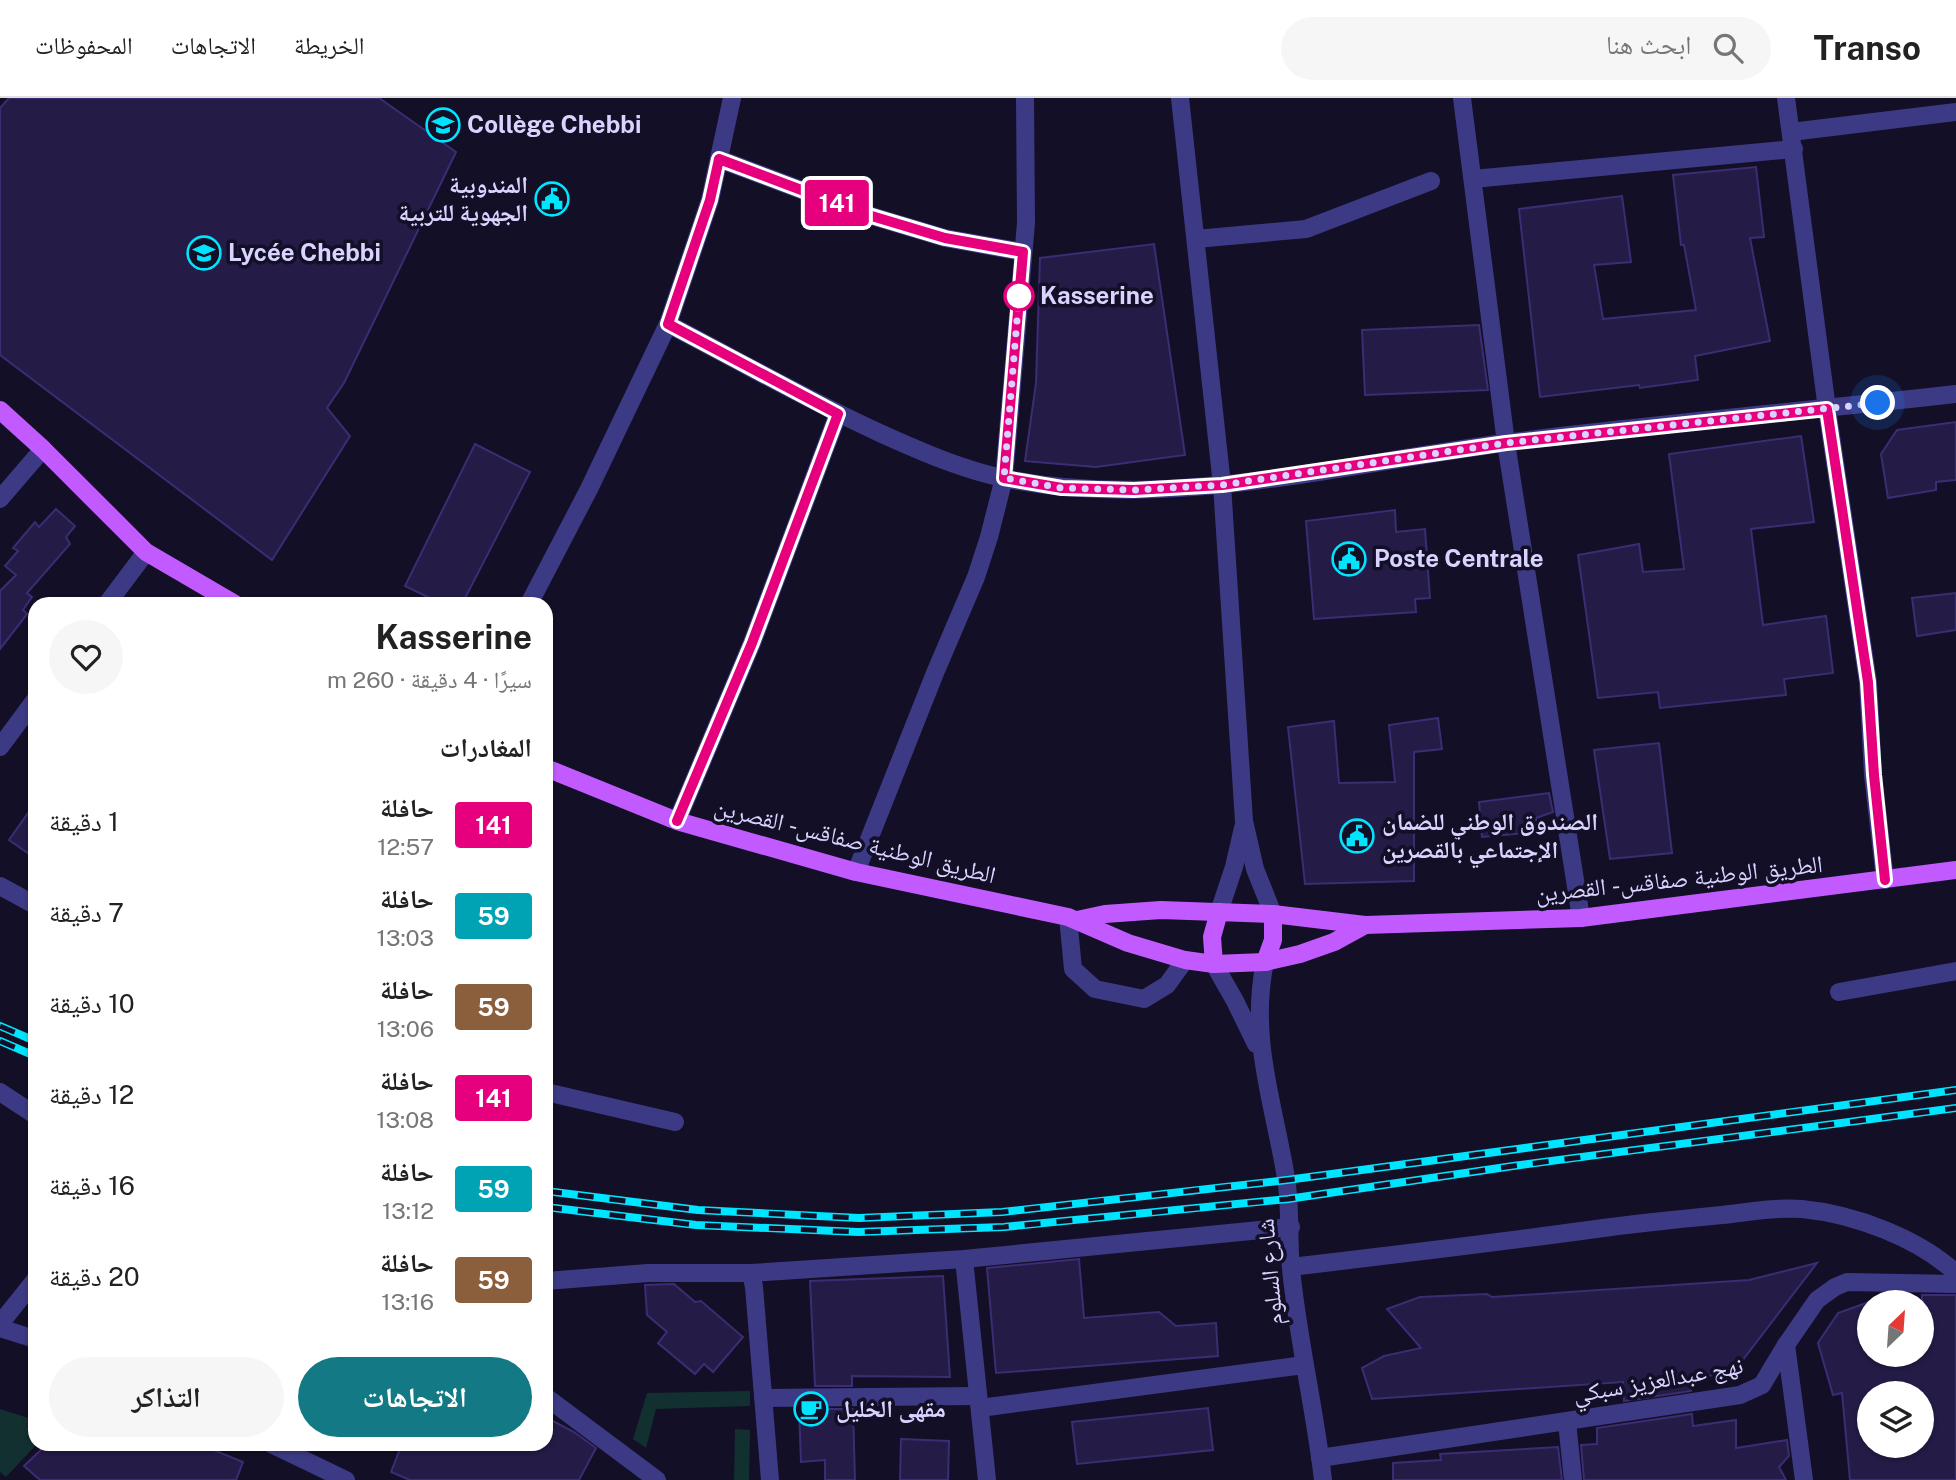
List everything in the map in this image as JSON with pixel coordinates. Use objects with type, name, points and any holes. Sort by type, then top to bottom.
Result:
[{"type":"main road","points":[[0,410],[146,552],[223,597]]},
{"type":"main road","name":"الطريق الوطنية صفاقس - القصرين","points":[[553,771],[677,821],[856,872],[1072,918],[1128,943],[1185,960],[1214,964],[1265,962],[1334,942],[1365,925]]},
{"type":"main road","name":"الطريق الوطنية صفاقس - القصرين","points":[[1072,918],[1133,911],[1219,912],[1273,914],[1365,925],[1581,918],[1956,870]]},
{"type":"main road","points":[[1214,964],[1212,937],[1219,912]]},
{"type":"main road","points":[[1265,962],[1273,940],[1273,914]]},
{"type":"street","points":[[533,597],[589,489],[668,324],[710,200],[732,98]]},
{"type":"street","points":[[856,872],[976,577],[1004,478],[1026,223],[1025,98]]},
{"type":"street","points":[[1180,98],[1222,485],[1244,821],[1255,869],[1273,914]]},
{"type":"street","points":[[1462,98],[1506,443],[1581,918]]},
{"type":"street","points":[[1786,98],[1827,409],[1868,682],[1885,880]]},
{"type":"street","points":[[1473,179],[1792,140],[1956,112]]},
{"type":"street","points":[[719,159],[865,214],[932,234],[1023,252]]},
{"type":"street","points":[[1196,239],[1306,229],[1431,181]]},
{"type":"street","points":[[668,324],[838,414],[953,464],[1004,478],[1062,488],[1134,490],[1222,485],[1506,443],[1956,394]]},
{"type":"street","points":[[677,821],[752,643],[838,414]]},
{"type":"street","points":[[0,499],[43,449]]},
{"type":"street","points":[[112,597],[146,552]]},
{"type":"street","points":[[0,747],[28,709]]},
{"type":"street","points":[[1219,912],[1234,867],[1244,821]]},
{"type":"street","points":[[0,886],[28,901]]},
{"type":"street","points":[[1072,918],[1073,969],[1095,989],[1144,999],[1167,985],[1185,960]]},
{"type":"street","name":"شارع السلوم","points":[[1265,962],[1259,1000],[1262,1060],[1287,1180],[1291,1267],[1322,1480]]},
{"type":"street","name":"شارع السلوم","points":[[1214,964],[1235,1001],[1262,1060]]},
{"type":"street","points":[[1839,992],[1956,971]]},
{"type":"street","points":[[0,1091],[28,1110]]},
{"type":"street","points":[[553,1094],[675,1122]]},
{"type":"street","points":[[1291,1267],[1476,1246],[1634,1224],[1781,1209],[1819,1211],[1871,1226],[1910,1241],[1935,1255],[1956,1273]]},
{"type":"street","points":[[553,1280],[648,1273],[751,1273],[964,1259],[1291,1227]]},
{"type":"street","points":[[964,1259],[988,1480]]},
{"type":"street","points":[[751,1273],[770,1480]]},
{"type":"street","name":"نهج عبدالعزيز سبكي","points":[[1320,1458],[1740,1395],[1762,1385],[1817,1300],[1835,1287],[1847,1282],[1956,1284]]},
{"type":"street","points":[[28,1289],[0,1326],[28,1336]]},
{"type":"street","points":[[1786,1345],[1804,1480]]},
{"type":"street","points":[[763,1398],[979,1402],[1304,1365]]},
{"type":"street","points":[[553,1402],[657,1480]]},
{"type":"street","points":[[1567,1422],[1573,1480]]},
{"type":"street","points":[[286,1451],[346,1480]]},
{"type":"green space","points":[[750,1391],[750,1406],[656,1409],[646,1448],[633,1439],[647,1393]]},
{"type":"green space","points":[[0,1409],[28,1418],[28,1451],[30,1451],[6,1477],[0,1472]]},
{"type":"green space","points":[[735,1429],[750,1430],[749,1480],[734,1480]]},
{"type":"building","name":"Lycée Chebbi","points":[[9,98],[379,98],[456,152],[344,383],[327,408],[350,436],[272,560],[0,355],[0,108]]},
{"type":"building","points":[[1756,167],[1764,237],[1750,238],[1770,341],[1695,356],[1698,380],[1540,397],[1519,209],[1622,196],[1631,262],[1594,265],[1603,319],[1696,310],[1684,245],[1681,245],[1673,175]]},
{"type":"building","points":[[1154,244],[1185,455],[1096,467],[1025,461],[1036,383],[1040,258]]},
{"type":"building","points":[[1479,325],[1488,390],[1365,395],[1362,330]]},
{"type":"building","points":[[1956,422],[1956,480],[1936,482],[1936,490],[1888,498],[1881,454],[1897,430]]},
{"type":"building","points":[[1801,436],[1814,522],[1751,529],[1763,625],[1826,616],[1833,673],[1784,679],[1786,695],[1660,708],[1658,692],[1598,698],[1578,555],[1639,544],[1643,572],[1684,569],[1669,454]]},
{"type":"building","points":[[475,444],[530,472],[466,597],[428,597],[405,586]]},
{"type":"building","points":[[56,509],[75,526],[66,537],[70,544],[27,593],[32,597],[28,597],[23,610],[27,614],[0,649],[0,591],[16,575],[5,566],[18,551],[13,548],[35,522],[39,527]]},
{"type":"building","points":[[1395,510],[1396,532],[1425,529],[1430,598],[1415,599],[1416,612],[1314,619],[1306,521]]},
{"type":"building","points":[[1956,593],[1956,630],[1917,636],[1912,598]]},
{"type":"building","name":"الصندوق الوطني للضمان الإجتماعي بالقصرين","points":[[1438,718],[1442,749],[1414,752],[1414,881],[1305,884],[1288,727],[1334,721],[1339,783],[1395,782],[1389,725]]},
{"type":"building","points":[[1659,743],[1672,853],[1610,859],[1594,750]]},
{"type":"building","points":[[1549,793],[1553,812],[1536,818],[1538,832],[1482,837],[1479,802]]},
{"type":"building","points":[[28,813],[28,853],[9,840]]},
{"type":"building","points":[[1079,1259],[1084,1318],[1159,1312],[1176,1326],[1216,1323],[1218,1356],[996,1373],[987,1268]]},
{"type":"building","points":[[1817,1263],[1732,1374],[1689,1377],[1691,1391],[1624,1401],[1623,1382],[1372,1399],[1362,1368],[1384,1356],[1421,1348],[1387,1309],[1420,1297],[1487,1294],[1492,1297],[1749,1280]]},
{"type":"building","points":[[943,1276],[950,1377],[852,1376],[852,1386],[815,1386],[810,1281]]},
{"type":"building","points":[[674,1284],[695,1302],[701,1301],[743,1337],[713,1372],[704,1364],[695,1374],[658,1343],[667,1332],[647,1315],[645,1285]]},
{"type":"building","points":[[1934,1295],[1956,1295],[1956,1480],[1850,1480],[1842,1393],[1833,1395],[1818,1343],[1838,1313],[1857,1306],[1857,1367],[1934,1367]]},
{"type":"building","points":[[1208,1408],[1213,1450],[1077,1464],[1072,1422]]},
{"type":"building","points":[[799,1409],[853,1409],[855,1480],[825,1480],[825,1460],[801,1462]]},
{"type":"building","points":[[1692,1414],[1693,1426],[1736,1420],[1736,1448],[1787,1440],[1789,1456],[1779,1467],[1786,1480],[1584,1480],[1581,1445],[1597,1444],[1597,1428]]},
{"type":"building","points":[[553,1421],[596,1448],[579,1480],[410,1480],[391,1472],[399,1451],[553,1451]]},
{"type":"building","points":[[901,1439],[949,1441],[948,1480],[900,1480]]},
{"type":"building","points":[[1558,1447],[1562,1480],[1393,1480],[1393,1463],[1441,1460],[1440,1454]]},
{"type":"building","points":[[40,1451],[216,1451],[243,1462],[236,1480],[40,1480],[24,1466]]},
{"type":"railway","points":[[0,1026],[28,1038]]},
{"type":"railway","points":[[0,1041],[28,1053]]},
{"type":"railway","points":[[553,1192],[698,1210],[859,1218],[1002,1212],[1287,1180],[1956,1090]]},
{"type":"railway","points":[[553,1208],[696,1225],[858,1232],[1004,1227],[1288,1199],[1513,1166],[1956,1108]]},
{"type":"bus line","name":"141","points":[[677,821],[752,643],[838,414],[668,324],[710,200],[719,159],[865,214],[945,238],[1023,252],[1004,478],[1062,488],[1134,490],[1222,485],[1506,443],[1827,409],[1868,682],[1885,880]]},
{"type":"place","name":"Collège Chebbi","points":[[443,125]]},
{"type":"place","name":"المندوبية الجهوية للتربية","points":[[552,199]]},
{"type":"place","name":"Lycée Chebbi","points":[[204,253]]},
{"type":"place","name":"Kasserine","points":[[1019,296]]},
{"type":"place","name":"Poste Centrale","points":[[1349,559]]},
{"type":"place","name":"الصندوق الوطني للضمان الإجتماعي بالقصرين","points":[[1357,836]]},
{"type":"place","name":"مقهى الخليل","points":[[811,1409]]},
{"type":"route","points":[[1019,296],[1004,478],[1062,488],[1134,490],[1222,485],[1506,443],[1878,403]]}]
